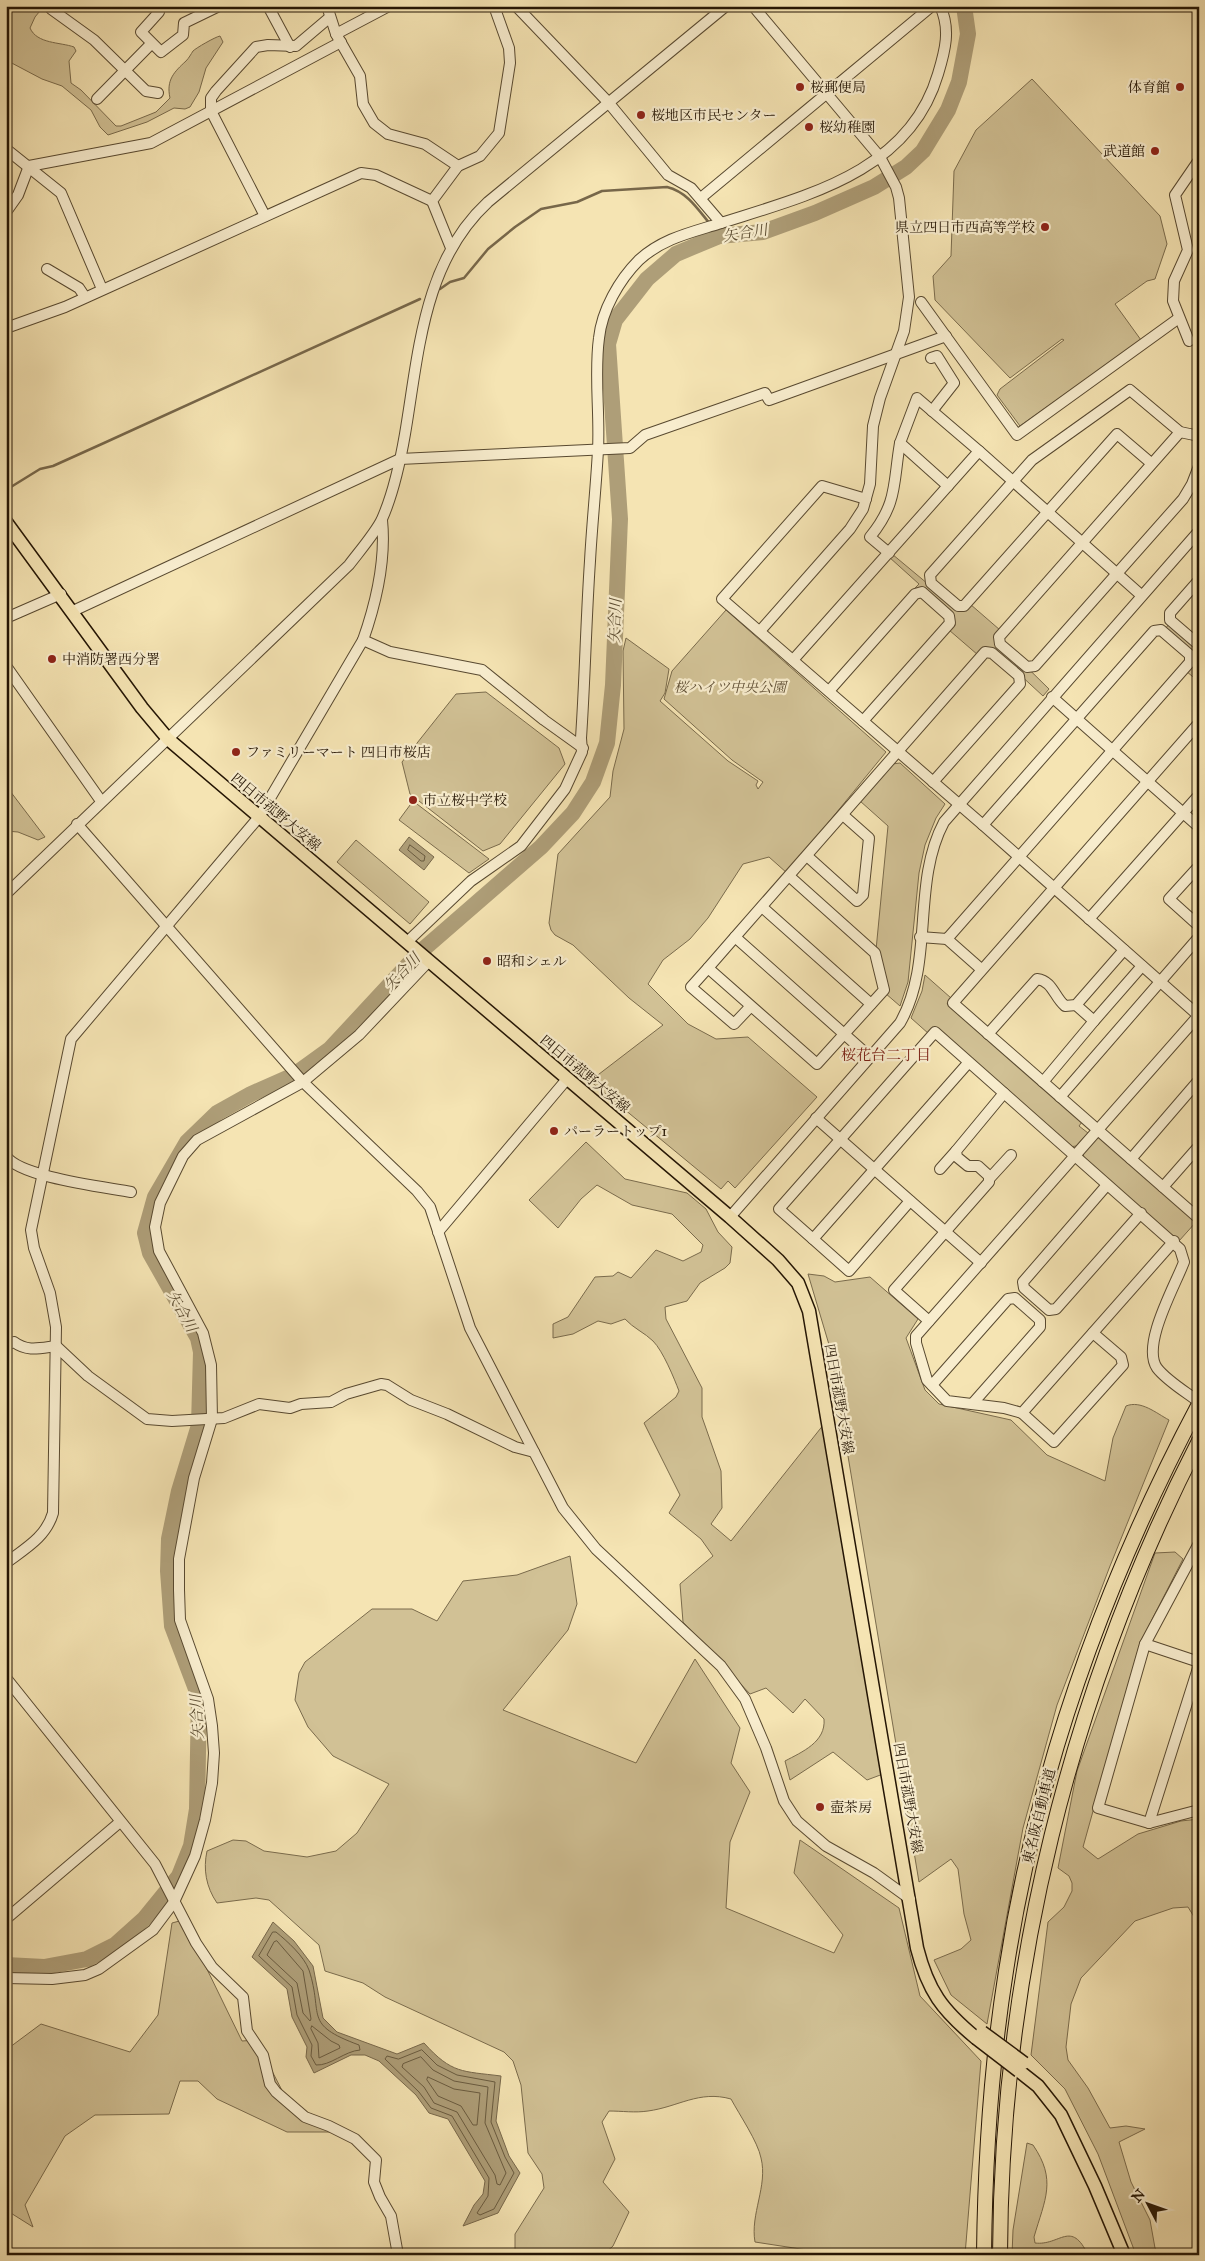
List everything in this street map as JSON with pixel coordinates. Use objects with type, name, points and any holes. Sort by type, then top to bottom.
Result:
[{"type":"highway","name":"東名阪自動車道","points":[[984,2255],[991,2101],[997,2032],[1006,1970],[1029,1854],[1061,1734],[1097,1628],[1150,1498],[1199,1404]]},
{"type":"highway","name":"東名阪自動車道","points":[[1000,2255],[1002,2174],[1013,2035],[1033,1919],[1057,1813],[1095,1684],[1144,1557],[1199,1441]]},
{"type":"main road","name":"四日市菰野大安線","points":[[6,522],[61,594],[142,708],[168,739],[730,1217],[778,1260],[798,1283],[809,1311],[910,1899],[928,1966],[948,2004],[979,2035],[1059,2098],[1069,2115],[1089,2165],[1095,2186],[1124,2255]]},
{"type":"street","points":[[159,12],[141,32],[159,52],[164,51],[183,35],[184,23],[219,6]]},
{"type":"street","points":[[268,6],[290,47]]},
{"type":"street","points":[[326,6],[338,38],[360,76],[365,111],[378,128],[393,136],[425,144],[458,166]]},
{"type":"street","points":[[29,166],[143,146],[177,131],[338,38],[389,6]]},
{"type":"street","points":[[432,201],[458,166],[480,156],[499,133],[510,63],[509,48],[494,6]]},
{"type":"street","points":[[516,6],[608,102],[668,175],[691,188],[702,197],[719,224]]},
{"type":"street","points":[[6,1563],[35,1542],[49,1526],[53,1513],[56,1327],[50,1293],[34,1248],[31,1230],[71,1039],[258,817],[303,745],[363,640],[376,594],[383,540],[382,520],[400,459],[425,313],[433,287],[451,248],[467,224],[483,206],[726,6]]},
{"type":"street","points":[[753,6],[880,157],[896,187],[902,218],[909,297],[904,331],[880,398],[873,426],[870,484],[866,499],[854,523],[760,630]]},
{"type":"street","points":[[702,197],[932,6]]},
{"type":"street","points":[[408,943],[471,881],[521,846],[565,790],[584,748],[581,738],[600,449],[599,338],[611,300],[627,273],[648,252],[670,238],[719,224],[824,188],[880,157],[896,144],[913,125],[934,90],[947,31],[940,6]]},
{"type":"street","points":[[51,9],[94,40],[149,93],[158,93]]},
{"type":"street","points":[[265,216],[211,111],[211,98],[256,47],[268,45],[290,47],[300,44],[329,18]]},
{"type":"street","points":[[97,99],[151,44]]},
{"type":"street","points":[[6,149],[61,193],[102,289]]},
{"type":"street","points":[[1189,341],[1173,301],[1173,287],[1188,250],[1175,195],[1199,160]]},
{"type":"street","points":[[6,212],[18,195],[29,166]]},
{"type":"street","points":[[7,327],[85,297],[361,173],[376,175],[432,201],[451,248]]},
{"type":"street","points":[[47,269],[79,288],[85,297]]},
{"type":"street","points":[[921,302],[1017,435],[1179,318]]},
{"type":"street","points":[[73,611],[400,459],[630,448],[645,435],[654,431],[764,393],[768,400],[946,336]]},
{"type":"street","points":[[930,358],[937,356],[954,383],[932,411]]},
{"type":"street","points":[[1151,463],[1116,434],[964,606],[958,606],[931,583],[930,575],[1032,460],[1130,390],[1180,432],[1199,436]]},
{"type":"street","points":[[870,536],[882,519],[895,490],[900,443],[917,398],[1141,595]]},
{"type":"street","points":[[1180,432],[999,637],[1000,644],[1027,667],[1035,666],[1183,499],[1192,484],[1199,466]]},
{"type":"street","points":[[900,443],[948,486]]},
{"type":"street","points":[[794,660],[979,451]]},
{"type":"street","points":[[866,499],[822,486],[722,599],[760,630],[1199,1016],[929,1321],[916,1336],[916,1342],[927,1380],[947,1400],[1004,1408],[1022,1413],[1054,1442],[1123,1365],[1121,1357],[1093,1333]]},
{"type":"street","points":[[6,894],[101,800],[168,739],[348,565],[382,520]]},
{"type":"street","points":[[860,528],[889,553]]},
{"type":"street","points":[[730,1217],[900,1023],[910,1003],[916,982],[927,877],[933,846],[944,822],[1199,531]]},
{"type":"street","points":[[1199,580],[1170,613],[1170,620],[1199,645]]},
{"type":"street","points":[[829,691],[915,594],[922,592],[949,616],[950,623],[863,721]]},
{"type":"street","points":[[6,618],[61,594]]},
{"type":"street","points":[[947,939],[1190,662],[1190,655],[1161,630],[1154,630],[983,825]]},
{"type":"street","points":[[363,640],[390,652],[482,670],[544,720],[584,748]]},
{"type":"street","points":[[751,1006],[734,1024],[691,987],[985,652],[992,653],[1019,676],[1020,684],[933,782]]},
{"type":"street","points":[[6,666],[101,800]]},
{"type":"street","points":[[1052,697],[1199,827]]},
{"type":"street","points":[[1199,723],[952,1003],[1196,1216],[1199,1212]]},
{"type":"street","points":[[1089,919],[1199,794]]},
{"type":"street","points":[[807,856],[857,901],[862,895],[869,838],[843,815]]},
{"type":"street","points":[[77,824],[303,1082],[417,1191],[430,1207],[470,1328],[564,1508],[596,1549],[726,1672],[745,1699],[766,1748],[784,1801],[797,1821],[826,1846],[874,1873],[910,1899]]},
{"type":"street","points":[[1199,866],[1169,899],[1199,926]]},
{"type":"street","points":[[708,968],[817,1064],[884,990],[875,953],[789,876]]},
{"type":"street","points":[[762,907],[871,1004]]},
{"type":"street","points":[[735,937],[870,1057]]},
{"type":"street","points":[[920,937],[947,939],[982,969]]},
{"type":"street","points":[[1060,1097],[1199,937]]},
{"type":"street","points":[[988,1034],[1037,979],[1045,980],[1051,985],[1056,999],[1065,1006],[1076,1005],[1124,950]]},
{"type":"street","points":[[6,1978],[52,1979],[85,1975],[99,1969],[153,1930],[173,1900],[195,1856],[212,1783],[214,1753],[208,1699],[180,1620],[179,1590],[180,1559],[194,1478],[210,1420],[212,1365],[204,1333],[159,1251],[155,1228],[160,1203],[183,1156],[196,1140],[303,1082],[359,1035],[429,961]]},
{"type":"street","points":[[1043,1082],[1142,966]]},
{"type":"street","points":[[1076,1005],[1094,1021]]},
{"type":"street","points":[[910,1201],[849,1271],[779,1209],[935,1032],[1107,1185],[1174,1241],[1182,1254],[1184,1262],[1154,1334],[1152,1353],[1157,1367],[1163,1374],[1199,1404]]},
{"type":"street","points":[[813,1239],[969,1062]]},
{"type":"street","points":[[438,1232],[567,1079]]},
{"type":"street","points":[[1130,1159],[1199,1080]]},
{"type":"street","points":[[940,1169],[1004,1093]]},
{"type":"street","points":[[816,1118],[981,1263]]},
{"type":"street","points":[[1163,1187],[1199,1146]]},
{"type":"street","points":[[956,1151],[958,1157],[968,1166],[978,1166],[990,1179]]},
{"type":"street","points":[[929,1321],[894,1290],[989,1182],[1010,1155]]},
{"type":"street","points":[[6,1156],[16,1165],[42,1176],[131,1192]]},
{"type":"street","points":[[1048,1310],[1024,1288],[1023,1282],[1107,1185]]},
{"type":"street","points":[[974,1403],[1040,1327],[1040,1320],[1048,1310],[1056,1309],[1140,1213]]},
{"type":"street","points":[[1022,1413],[1174,1241]]},
{"type":"street","points":[[1015,1298],[1024,1288]]},
{"type":"street","points":[[932,1385],[1008,1298],[1015,1298],[1040,1320]]},
{"type":"street","points":[[6,1345],[14,1342],[22,1348],[32,1349],[56,1346]]},
{"type":"street","points":[[56,1346],[88,1376],[140,1416],[147,1419],[210,1420],[224,1418],[259,1404],[290,1408],[301,1404],[330,1402],[346,1394],[387,1385],[411,1400],[447,1414],[515,1447],[534,1452]]},
{"type":"street","points":[[1199,1543],[1145,1644],[1098,1808],[1149,1823],[1199,1810]]},
{"type":"street","points":[[1145,1644],[1199,1664],[1149,1823]]},
{"type":"street","points":[[6,1678],[160,1874],[212,1967],[243,1997],[247,2031],[263,2055],[270,2084],[276,2092],[305,2118],[330,2126],[355,2139],[376,2160],[374,2182],[391,2216],[398,2255]]},
{"type":"street","points":[[6,1919],[120,1822]]},
{"type":"green space","points":[[6,6],[44,6],[35,17],[30,28],[33,33],[43,40],[74,47],[76,51],[69,61],[71,83],[81,90],[116,126],[121,126],[156,112],[170,98],[170,81],[193,51],[220,36],[223,42],[206,68],[199,92],[190,107],[185,109],[174,108],[147,122],[108,135],[100,127],[91,110],[62,86],[42,79],[6,60]]},
{"type":"green space","points":[[1032,79],[1160,216],[1167,244],[1155,279],[1147,281],[1115,304],[1141,340],[1020,426],[997,395],[1000,389],[1064,340],[1062,339],[1010,378],[935,300],[933,276],[951,256],[954,171],[976,130]]},
{"type":"green space","points":[[892,554],[958,609],[970,604],[1000,630],[995,636],[1049,689],[1043,696],[992,649],[978,655],[949,630],[955,623],[923,589],[915,588],[919,584],[889,557]]},
{"type":"green space","name":"桜ハイツ中央公園","points":[[726,610],[886,752],[787,873],[769,857],[743,864],[708,918],[690,939],[663,960],[648,984],[688,1024],[716,1039],[748,1037],[817,1097],[735,1188],[728,1181],[721,1189],[590,1081],[663,1025],[629,998],[573,945],[555,935],[549,923],[558,854],[610,797],[613,771],[624,729],[623,651],[626,638],[669,669],[665,693],[660,701],[728,761],[758,781],[756,785],[758,789],[763,782],[732,760],[664,699],[672,671]]},
{"type":"green space","points":[[1169,624],[1199,649],[1199,682],[1186,671],[1194,662],[1165,629]]},
{"type":"green space","points":[[486,692],[559,748],[565,764],[500,844],[483,851],[410,794],[402,762],[456,694]]},
{"type":"green space","points":[[900,763],[945,804],[936,818],[925,845],[919,873],[908,982],[900,1006],[885,993],[876,950],[888,826],[860,801],[892,764]]},
{"type":"green space","points":[[6,786],[45,837],[38,840],[18,832],[6,831]]},
{"type":"green space","points":[[413,801],[489,859],[469,873],[399,820]]},
{"type":"green space","points":[[356,840],[429,902],[410,924],[337,862]]},
{"type":"green space","points":[[925,975],[951,998],[947,1004],[1082,1122],[1079,1126],[1088,1133],[1076,1146],[1070,1147],[934,1027],[929,1034],[911,1018],[922,991]]},
{"type":"green space","points":[[1099,1136],[1196,1222],[1179,1241],[1084,1158],[1083,1153]]},
{"type":"green space","points":[[586,1142],[625,1179],[687,1193],[706,1209],[718,1232],[732,1247],[730,1263],[725,1268],[700,1283],[687,1301],[665,1307],[666,1319],[702,1388],[702,1417],[721,1471],[722,1508],[711,1524],[731,1541],[824,1424],[883,1774],[867,1780],[833,1752],[790,1780],[785,1761],[805,1750],[817,1740],[824,1727],[824,1719],[805,1699],[793,1713],[766,1688],[750,1694],[683,1622],[680,1584],[713,1556],[701,1539],[669,1513],[680,1495],[644,1423],[676,1397],[679,1391],[671,1372],[661,1351],[653,1341],[625,1319],[611,1324],[598,1321],[573,1334],[553,1338],[553,1324],[568,1317],[595,1277],[613,1276],[618,1272],[631,1278],[656,1250],[683,1261],[701,1252],[703,1245],[672,1214],[632,1205],[597,1185],[581,1199],[558,1228],[529,1200]]},
{"type":"green space","points":[[808,1274],[824,1276],[835,1282],[870,1277],[918,1319],[906,1338],[925,1390],[939,1404],[1011,1420],[1047,1455],[1105,1481],[1113,1438],[1126,1406],[1143,1406],[1169,1420],[1110,1566],[1057,1705],[1023,1828],[987,2024],[951,1995],[934,1960],[961,1949],[971,1940],[964,1914],[958,1869],[951,1859],[919,1882],[830,1348]]},
{"type":"green space","points":[[1175,1552],[1183,1559],[1140,1643],[1083,1847],[1098,1859],[1138,1834],[1181,1821],[1199,1819],[1199,1917],[1196,1920],[1188,1907],[1173,1908],[1135,1921],[1081,1978],[1071,2004],[1066,2047],[1068,2060],[1088,2088],[1110,2128],[1126,2126],[1145,2129],[1119,2142],[1131,2182],[1150,2220],[1155,2248],[1159,2255],[1136,2255],[1098,2154],[1065,2089],[1031,2055],[1048,1922],[1064,1907],[1072,1891],[1072,1883],[1069,1876],[1058,1868],[1077,1771],[1155,1553]]},
{"type":"green space","points":[[570,1556],[577,1604],[568,1630],[503,1710],[636,1763],[695,1659],[740,1728],[731,1763],[750,1792],[730,1842],[726,1908],[834,1953],[843,1935],[794,1873],[800,1840],[899,1908],[920,1996],[981,2061],[965,2255],[817,2255],[807,2250],[755,2242],[755,2221],[763,2168],[759,2151],[731,2099],[709,2097],[689,2100],[648,2111],[609,2111],[602,2122],[615,2159],[603,2182],[629,2212],[613,2246],[603,2255],[515,2255],[515,2234],[544,2188],[542,2174],[528,2153],[521,2085],[513,2061],[504,2052],[385,1997],[363,1983],[325,1971],[319,1945],[269,1900],[256,1898],[217,1903],[213,1897],[206,1878],[205,1864],[207,1851],[233,1840],[246,1841],[264,1851],[307,1857],[336,1851],[357,1833],[389,1784],[333,1756],[308,1727],[295,1700],[299,1673],[305,1662],[372,1609],[412,1609],[437,1621],[463,1581],[517,1575]]},
{"type":"green space","points":[[183,1920],[242,2041],[256,2040],[288,2102],[334,2132],[287,2132],[217,2099],[198,2081],[180,2081],[169,2114],[95,2115],[65,2136],[25,2205],[33,2227],[6,2210],[6,2050],[41,2024],[130,2052],[158,2015],[172,1923]]},
{"type":"green space","points":[[1027,2143],[1033,2145],[1040,2157],[1047,2179],[1045,2200],[1034,2237],[1035,2243],[1044,2243],[1070,2236],[1076,2238],[1082,2244],[1088,2255],[1012,2255],[1013,2230]]},
{"type":"water","points":[[409,837],[434,857],[424,870],[399,850]]},
{"type":"water","points":[[273,1922],[294,1941],[313,1966],[323,2018],[337,2032],[397,2054],[424,2043],[442,2061],[450,2066],[467,2072],[501,2076],[496,2121],[509,2156],[520,2173],[498,2213],[463,2226],[474,2205],[483,2194],[485,2181],[448,2119],[429,2113],[416,2095],[379,2061],[365,2055],[351,2055],[314,2073],[306,2057],[307,2047],[292,2017],[287,1989],[252,1957]]},
{"type":"waterway","name":"矢合川","points":[[6,1965],[44,1967],[87,1959],[115,1945],[144,1919],[179,1876],[191,1846],[197,1809],[199,1697],[172,1626],[168,1571],[169,1539],[179,1491],[199,1425],[201,1352],[198,1338],[150,1253],[145,1233],[155,1197],[187,1142],[217,1113],[251,1094],[294,1075],[330,1049],[419,953],[541,847],[573,813],[593,782],[607,743],[613,685],[620,519],[608,344],[615,320],[647,279],[676,254],[719,236],[763,232],[815,213],[874,187],[906,167],[923,151],[948,110],[959,82],[968,34],[964,6]]},
{"type":"waterway","points":[[440,289],[450,282],[464,278],[488,249],[541,209],[577,202],[602,191],[667,187],[674,189],[686,197],[710,224]]},
{"type":"waterway","points":[[713,228],[719,236]]},
{"type":"waterway","points":[[6,490],[40,469],[53,466],[420,299]]},
{"type":"place","name":"桜郵便局","points":[[800,87]]},
{"type":"place","name":"体育館","points":[[1180,87]]},
{"type":"place","name":"桜地区市民センター","points":[[641,115]]},
{"type":"place","name":"桜幼稚園","points":[[809,127]]},
{"type":"place","name":"武道館","points":[[1155,151]]},
{"type":"place","name":"県立四日市西高等学校","points":[[1045,227]]},
{"type":"place","name":"中消防署西分署","points":[[52,659]]},
{"type":"place","name":"ファミリーマート 四日市桜店","points":[[236,752]]},
{"type":"place","name":"市立桜中学校","points":[[413,800]]},
{"type":"place","name":"昭和シェル","points":[[487,961]]},
{"type":"place","name":"パーラートップ1","points":[[554,1131]]},
{"type":"place","name":"壺茶房","points":[[820,1807]]},
{"type":"district","name":"桜花台二丁目","points":[[886,1055]]}]
